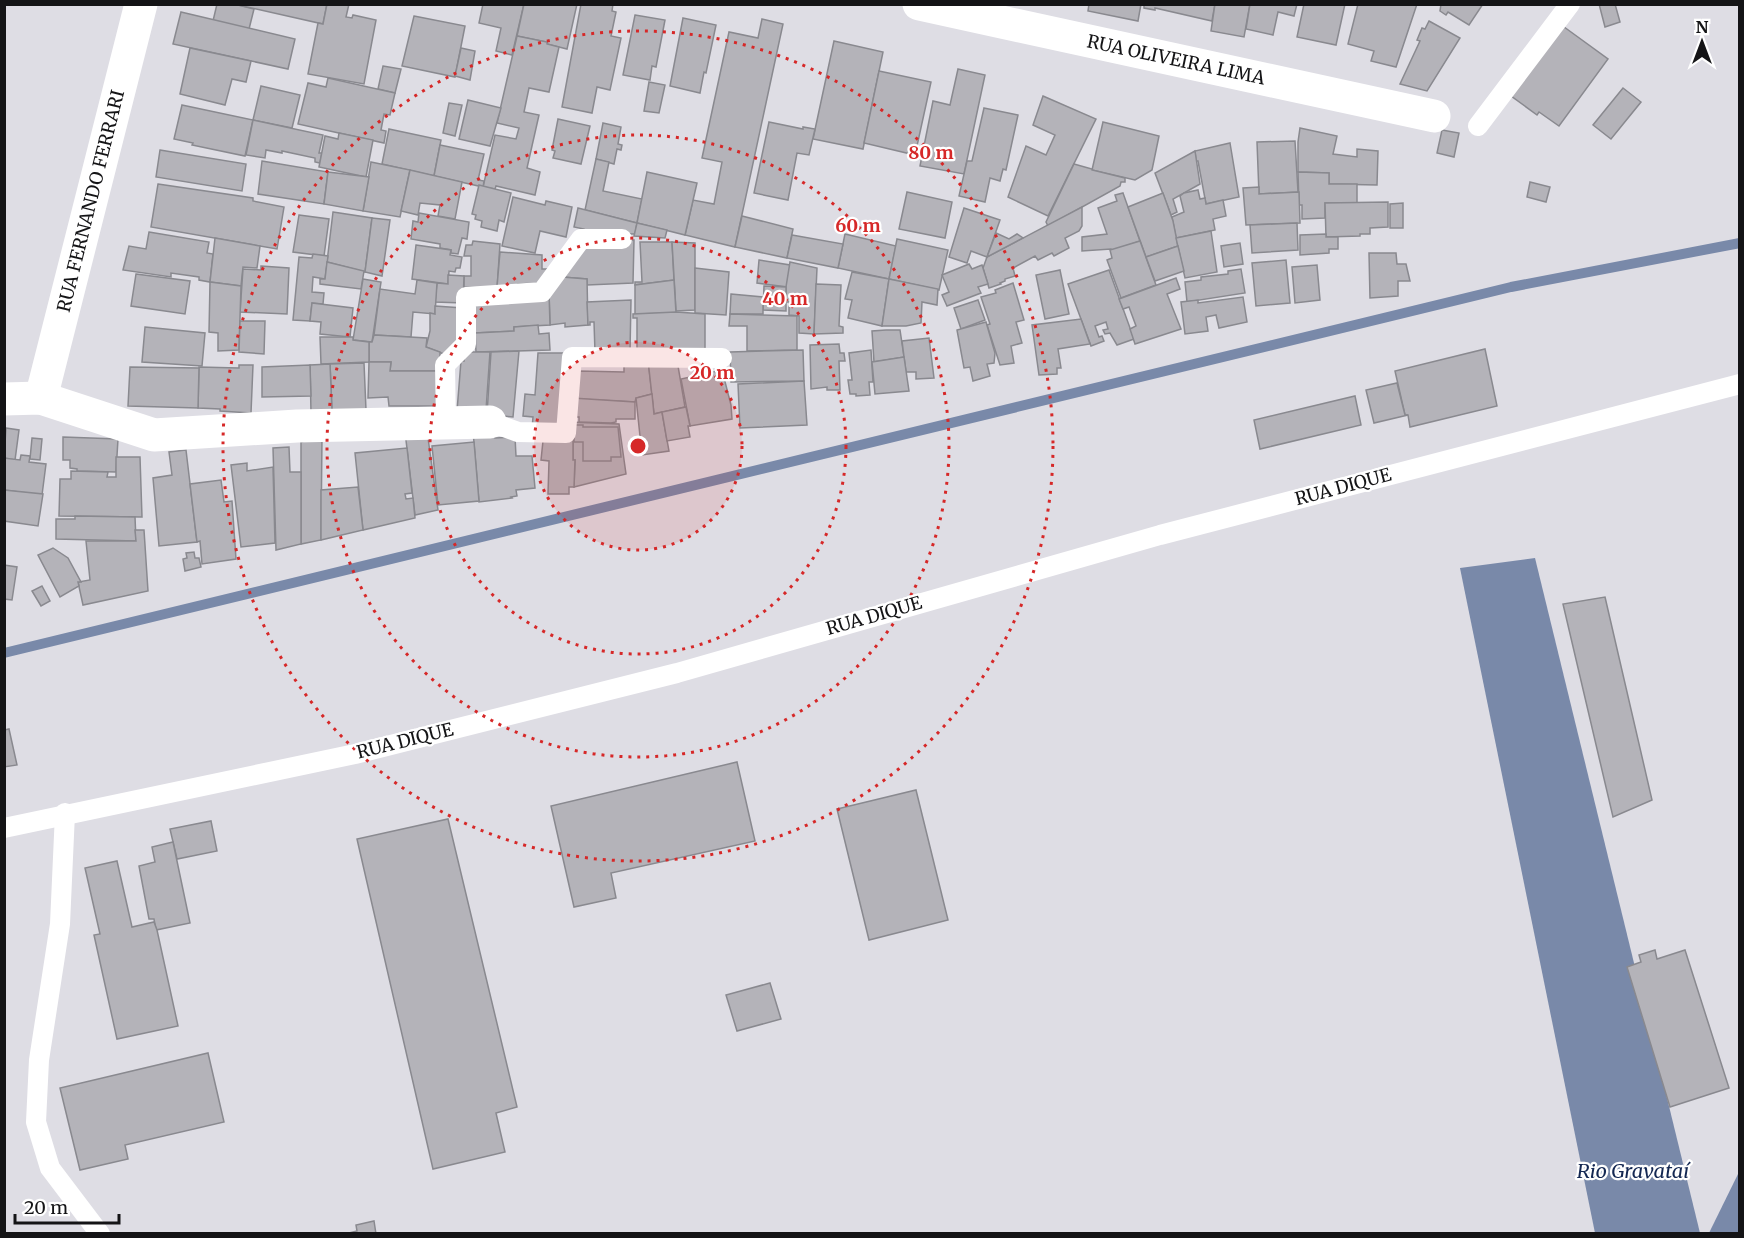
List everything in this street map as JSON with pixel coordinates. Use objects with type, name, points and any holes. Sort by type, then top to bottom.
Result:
[{"type":"street","name":"RUA FERNANDO FERRARI","points":[[41,398],[141,4]]},
{"type":"street","name":"RUA OLIVEIRA LIMA","points":[[919,4],[1010,14],[1434,116]]},
{"type":"street","points":[[4,399],[41,398],[154,435],[297,426],[446,425],[490,422]]},
{"type":"lane","points":[[1478,126],[1570,4]]},
{"type":"lane","points":[[446,425],[446,365],[466,344],[466,297],[542,292],[581,239],[622,239]]},
{"type":"lane","points":[[490,422],[518,432],[566,433],[572,357],[722,358]]},
{"type":"lane","name":"RUA DIQUE","points":[[4,828],[65,813],[355,754],[677,673],[1160,534],[1740,384]]},
{"type":"lane","points":[[65,813],[60,924],[39,1060],[36,1122],[50,1168],[100,1233]]},
{"type":"water","name":"Rio Gravataí","points":[[1535,558],[1700,1233],[1595,1233],[1460,568]]},
{"type":"water","name":"Rio Gravataí","points":[[1739,1172],[1739,1233],[1709,1233]]},
{"type":"building","points":[[217,4],[234,4],[254,9],[249,29],[213,21]]},
{"type":"building","points":[[234,4],[327,4],[323,24]]},
{"type":"building","points":[[327,4],[349,4],[346,17],[352,18],[353,15],[376,20],[364,84],[308,74],[318,23],[323,24]]},
{"type":"building","points":[[483,4],[524,4],[512,55],[496,51],[501,28],[479,23]]},
{"type":"building","points":[[524,4],[577,4],[567,49],[517,36]]},
{"type":"building","points":[[581,4],[613,4],[612,11],[616,12],[611,36],[621,38],[610,90],[597,87],[592,113],[562,107]]},
{"type":"building","points":[[1089,4],[1141,4],[1138,21],[1088,11]]},
{"type":"building","points":[[1144,4],[1215,4],[1212,21],[1155,8],[1155,10],[1144,8]]},
{"type":"building","points":[[1215,4],[1250,4],[1244,37],[1211,31]]},
{"type":"building","points":[[1250,4],[1297,4],[1294,16],[1278,12],[1273,35],[1246,29]]},
{"type":"building","points":[[1304,4],[1345,4],[1336,45],[1297,37]]},
{"type":"building","points":[[1358,4],[1417,4],[1396,67],[1371,61],[1374,51],[1348,44]]},
{"type":"building","points":[[1441,4],[1483,4],[1469,25],[1448,12],[1446,15],[1440,11]]},
{"type":"building","points":[[1599,4],[1615,4],[1620,22],[1605,27]]},
{"type":"building","points":[[181,12],[295,39],[288,69],[173,44]]},
{"type":"building","points":[[635,15],[665,20],[656,67],[652,66],[650,80],[623,75]]},
{"type":"building","points":[[414,16],[465,26],[455,77],[402,66]]},
{"type":"building","points":[[683,18],[716,25],[700,93],[670,86]]},
{"type":"building","points":[[762,19],[783,24],[735,247],[685,235],[693,200],[714,204],[722,162],[702,158],[729,32],[758,38]]},
{"type":"building","points":[[1429,21],[1460,38],[1427,91],[1400,84],[1420,41],[1417,40],[1422,28],[1425,29]]},
{"type":"building","points":[[1560,24],[1608,59],[1559,126],[1539,112],[1537,115],[1507,93]]},
{"type":"building","points":[[517,36],[559,47],[549,92],[529,88],[524,112],[539,115],[527,168],[540,172],[535,195],[496,186],[495,189],[483,187],[495,135],[516,139],[519,128],[497,123]]},
{"type":"building","points":[[834,41],[883,52],[863,149],[813,139]]},
{"type":"building","points":[[190,48],[251,61],[246,82],[232,79],[225,105],[180,94]]},
{"type":"building","points":[[461,48],[475,51],[470,80],[455,76]]},
{"type":"building","points":[[383,66],[401,69],[395,93],[378,89]]},
{"type":"building","points":[[958,69],[985,75],[964,174],[920,166],[933,101],[950,105]]},
{"type":"building","points":[[879,71],[931,82],[915,155],[864,143]]},
{"type":"building","points":[[328,78],[395,93],[390,115],[384,114],[381,130],[386,131],[384,143],[298,124],[308,83],[326,87]]},
{"type":"building","points":[[649,82],[665,85],[659,113],[644,111]]},
{"type":"building","points":[[261,86],[300,95],[292,128],[253,120]]},
{"type":"building","points":[[1623,88],[1641,102],[1611,139],[1593,125]]},
{"type":"building","points":[[1043,96],[1096,119],[1048,216],[1008,197],[1026,146],[1046,155],[1055,135],[1033,125]]},
{"type":"building","points":[[468,100],[501,108],[490,146],[459,139]]},
{"type":"building","points":[[449,103],[462,105],[455,136],[443,133]]},
{"type":"building","points":[[182,105],[253,120],[245,156],[174,139]]},
{"type":"building","points":[[984,108],[1018,115],[1006,170],[1003,169],[1000,181],[990,178],[985,202],[959,196],[967,161],[972,161]]},
{"type":"building","points":[[558,119],[590,126],[581,164],[553,158],[555,151],[552,150]]},
{"type":"building","points":[[253,120],[323,135],[319,153],[322,153],[320,163],[315,162],[315,158],[282,151],[282,153],[266,150],[265,158],[246,155]]},
{"type":"building","points":[[769,122],[803,129],[803,127],[815,129],[809,155],[797,153],[788,200],[754,193]]},
{"type":"building","points":[[1103,122],[1159,136],[1152,170],[1135,180],[1092,170]]},
{"type":"building","points":[[603,123],[621,127],[618,144],[622,145],[621,150],[617,149],[614,164],[596,159]]},
{"type":"building","points":[[1300,128],[1337,136],[1333,154],[1357,157],[1357,149],[1378,151],[1377,185],[1329,184],[1329,173],[1298,172]]},
{"type":"building","points":[[389,129],[441,140],[434,176],[382,164]]},
{"type":"building","points":[[1442,130],[1459,133],[1454,157],[1437,153]]},
{"type":"building","points":[[339,133],[373,140],[366,177],[319,167],[325,136],[338,139]]},
{"type":"building","points":[[1295,141],[1298,192],[1259,194],[1257,142]]},
{"type":"building","points":[[1230,143],[1239,197],[1206,204],[1195,151]]},
{"type":"building","points":[[440,145],[484,154],[478,180],[484,181],[483,187],[434,176]]},
{"type":"building","points":[[160,150],[246,164],[242,191],[156,177]]},
{"type":"building","points":[[1195,151],[1200,184],[1173,199],[1177,212],[1171,215],[1155,173]]},
{"type":"building","points":[[596,159],[609,162],[603,191],[642,199],[637,223],[585,210]]},
{"type":"building","points":[[262,161],[328,172],[324,204],[258,194]]},
{"type":"building","points":[[371,162],[410,170],[400,217],[363,211]]},
{"type":"building","points":[[1074,164],[1125,178],[1125,182],[1121,182],[1120,186],[1048,226],[1046,222]]},
{"type":"building","points":[[410,170],[462,182],[455,219],[438,216],[440,205],[420,203],[418,215],[401,211]]},
{"type":"building","points":[[328,172],[369,177],[363,211],[324,204]]},
{"type":"building","points":[[647,172],[697,183],[685,235],[637,223]]},
{"type":"building","points":[[1298,172],[1329,173],[1329,184],[1357,184],[1357,203],[1325,203],[1325,218],[1302,219],[1302,205],[1299,205]]},
{"type":"building","points":[[1530,182],[1550,187],[1546,202],[1527,197]]},
{"type":"building","points":[[158,184],[253,198],[253,201],[284,207],[277,249],[151,227]]},
{"type":"building","points":[[479,185],[511,193],[504,222],[499,220],[497,231],[481,227],[482,221],[475,219],[476,215],[472,214]]},
{"type":"building","points":[[1259,187],[1259,194],[1299,192],[1300,223],[1246,225],[1243,188]]},
{"type":"building","points":[[1198,190],[1200,199],[1205,198],[1206,204],[1223,200],[1226,216],[1213,219],[1215,230],[1176,238],[1172,217],[1184,212],[1180,196]]},
{"type":"building","points":[[907,192],[952,202],[945,238],[899,229]]},
{"type":"building","points":[[1123,193],[1140,241],[1112,251],[1111,249],[1082,251],[1082,237],[1107,234],[1098,208],[1117,201],[1115,195]]},
{"type":"building","points":[[1163,193],[1173,221],[1178,246],[1146,257],[1128,207]]},
{"type":"building","points":[[513,197],[545,205],[546,201],[572,207],[566,237],[540,231],[535,253],[502,246]]},
{"type":"building","points":[[1388,202],[1388,227],[1370,228],[1370,234],[1360,234],[1360,236],[1326,237],[1325,203]]},
{"type":"building","points":[[1403,203],[1403,228],[1390,228],[1390,204]]},
{"type":"building","points":[[1082,207],[1082,226],[1079,231],[1065,238],[1069,248],[1054,256],[1052,253],[1038,260],[1035,256],[1013,268],[1015,276],[989,288],[983,268],[987,257]]},
{"type":"building","points":[[578,208],[637,223],[635,234],[584,233],[584,229],[574,227]]},
{"type":"building","points":[[964,208],[1000,220],[987,257],[971,251],[967,263],[949,257]]},
{"type":"building","points":[[333,212],[372,218],[365,272],[327,262]]},
{"type":"building","points":[[419,213],[469,222],[467,239],[462,238],[458,254],[440,248],[440,244],[411,239],[413,221],[418,222]]},
{"type":"building","points":[[299,215],[329,219],[324,256],[293,252]]},
{"type":"building","points":[[742,216],[793,229],[787,258],[735,247]]},
{"type":"building","points":[[372,218],[390,220],[382,276],[365,272]]},
{"type":"building","points":[[637,223],[667,230],[665,238],[634,236]]},
{"type":"building","points":[[1297,223],[1298,250],[1252,253],[1250,225]]},
{"type":"building","points":[[1211,231],[1217,272],[1185,278],[1176,238]]},
{"type":"building","points":[[149,232],[209,242],[207,253],[213,254],[210,282],[199,280],[199,277],[171,273],[171,277],[123,270],[129,246],[146,249]]},
{"type":"building","points":[[996,233],[1009,239],[1017,234],[1023,238],[987,257]]},
{"type":"building","points":[[845,234],[896,246],[889,279],[838,268]]},
{"type":"building","points":[[1326,234],[1326,237],[1338,237],[1338,249],[1329,249],[1329,253],[1300,255],[1300,235]]},
{"type":"building","points":[[792,235],[843,244],[838,268],[787,258]]},
{"type":"building","points":[[215,238],[260,246],[257,268],[243,267],[241,286],[210,282]]},
{"type":"building","points":[[585,239],[634,240],[633,283],[587,285],[587,279],[562,277]]},
{"type":"building","points":[[897,239],[948,250],[939,290],[889,279]]},
{"type":"building","points":[[473,241],[500,244],[497,289],[464,287],[464,276],[471,276],[471,256],[464,256],[466,245],[472,245]]},
{"type":"building","points":[[1140,241],[1156,285],[1121,298],[1107,260],[1112,258],[1110,250]]},
{"type":"building","points":[[640,242],[672,242],[674,280],[635,285],[635,282],[642,282]]},
{"type":"building","points":[[672,242],[695,243],[695,310],[676,311]]},
{"type":"building","points":[[1240,243],[1243,264],[1224,267],[1221,246]]},
{"type":"building","points":[[416,245],[451,250],[450,255],[462,257],[460,268],[456,268],[455,272],[449,271],[448,284],[412,279]]},
{"type":"building","points":[[1178,246],[1184,271],[1155,281],[1146,257]]},
{"type":"building","points":[[500,252],[542,255],[542,269],[552,269],[540,283],[518,284],[510,288],[497,287]]},
{"type":"building","points":[[1369,253],[1396,253],[1397,264],[1406,264],[1410,281],[1398,281],[1398,296],[1370,298]]},
{"type":"building","points":[[313,254],[328,256],[325,279],[313,277],[312,292],[324,293],[323,304],[312,303],[310,321],[293,320],[299,257],[312,258]]},
{"type":"building","points":[[759,260],[790,265],[788,287],[757,283]]},
{"type":"building","points":[[1286,260],[1290,303],[1256,306],[1252,263]]},
{"type":"building","points":[[327,262],[364,271],[361,289],[320,284],[320,279],[325,279]]},
{"type":"building","points":[[790,262],[817,268],[814,334],[799,333],[799,316],[789,315],[786,287]]},
{"type":"building","points":[[969,264],[972,269],[982,265],[988,284],[978,287],[981,293],[947,306],[942,295],[949,292],[942,275]]},
{"type":"building","points":[[1317,265],[1320,300],[1295,303],[1292,267]]},
{"type":"building","points":[[261,266],[289,268],[287,314],[240,312],[243,269],[261,270]]},
{"type":"building","points":[[695,268],[729,272],[726,315],[695,313]]},
{"type":"building","points":[[1241,269],[1245,293],[1187,302],[1185,282],[1201,280],[1201,277],[1228,274],[1228,271]]},
{"type":"building","points":[[1060,270],[1069,314],[1045,319],[1036,275]]},
{"type":"building","points":[[1109,270],[1134,339],[1117,345],[1110,333],[1105,334],[1103,330],[1108,329],[1106,322],[1095,326],[1099,337],[1102,336],[1104,341],[1091,346],[1068,284]]},
{"type":"building","points":[[852,272],[889,279],[882,326],[848,318],[852,300],[845,299]]},
{"type":"building","points":[[136,274],[190,281],[185,314],[131,306]]},
{"type":"building","points":[[448,275],[464,276],[463,303],[435,302],[437,283],[448,284]]},
{"type":"building","points":[[562,277],[587,279],[588,325],[565,327],[565,323],[550,325],[549,292]]},
{"type":"building","points":[[1176,278],[1180,289],[1167,294],[1181,329],[1135,344],[1130,329],[1136,326],[1129,307],[1123,309],[1119,299]]},
{"type":"building","points":[[363,279],[381,282],[372,342],[353,340]]},
{"type":"building","points":[[889,279],[938,289],[937,305],[922,302],[921,323],[906,326],[882,326]]},
{"type":"building","points":[[417,280],[437,283],[435,314],[413,312],[411,337],[374,335],[380,289],[415,294]]},
{"type":"building","points":[[674,280],[676,313],[635,314],[635,285]]},
{"type":"building","points":[[210,282],[241,286],[239,350],[218,351],[218,333],[209,332]]},
{"type":"building","points":[[1013,283],[1024,320],[1016,322],[1022,343],[1011,346],[1014,363],[1000,365],[981,297],[996,293],[995,290]]},
{"type":"building","points":[[816,284],[841,285],[839,326],[843,327],[843,333],[814,334]]},
{"type":"building","points":[[764,286],[786,287],[786,311],[763,310]]},
{"type":"building","points":[[549,292],[550,325],[514,327],[514,331],[475,333],[474,297]]},
{"type":"building","points":[[731,294],[763,297],[763,314],[730,314]]},
{"type":"building","points":[[1243,297],[1247,322],[1219,328],[1216,315],[1206,317],[1208,331],[1185,334],[1181,302],[1198,300],[1198,303]]},
{"type":"building","points":[[631,300],[630,351],[595,352],[594,322],[588,325],[587,302]]},
{"type":"building","points":[[978,300],[985,320],[961,329],[954,308]]},
{"type":"building","points":[[312,303],[353,308],[350,337],[320,334],[321,322],[310,321]]},
{"type":"building","points":[[435,306],[463,308],[463,334],[449,356],[426,347],[430,331],[430,313],[435,314]]},
{"type":"building","points":[[676,312],[705,314],[705,356],[637,356],[637,318],[633,318],[633,314]]},
{"type":"building","points":[[730,314],[797,316],[797,350],[747,351],[747,326],[729,326]]},
{"type":"building","points":[[1081,319],[1090,344],[1058,349],[1061,368],[1057,368],[1057,374],[1039,375],[1032,325]]},
{"type":"building","points":[[240,321],[265,321],[264,354],[239,352]]},
{"type":"building","points":[[986,322],[995,353],[994,363],[987,364],[990,376],[973,381],[970,367],[964,368],[957,330]]},
{"type":"building","points":[[538,325],[539,334],[549,333],[550,350],[476,352],[475,333],[514,331],[514,327]]},
{"type":"building","points":[[145,327],[205,333],[202,366],[142,362]]},
{"type":"building","points":[[900,330],[904,357],[874,362],[872,331]]},
{"type":"building","points":[[374,335],[427,338],[426,347],[440,352],[440,371],[390,371],[391,362],[369,362],[369,342],[372,342]]},
{"type":"building","points":[[320,337],[353,337],[353,340],[369,342],[369,362],[321,364]]},
{"type":"building","points":[[929,338],[934,378],[916,379],[916,372],[906,372],[902,341]]},
{"type":"building","points":[[839,344],[840,353],[844,353],[845,361],[839,361],[840,390],[827,390],[827,387],[811,389],[810,345]]},
{"type":"building","points":[[1485,349],[1497,406],[1410,427],[1395,371]]},
{"type":"building","points":[[803,350],[804,381],[731,382],[730,352]]},
{"type":"building","points":[[871,350],[873,382],[869,382],[870,395],[850,394],[848,380],[852,380],[849,353]]},
{"type":"building","points":[[519,351],[513,417],[487,414],[491,352]]},
{"type":"building","points":[[464,352],[490,352],[486,410],[457,411],[461,361],[464,361]]},
{"type":"building","points":[[538,353],[566,353],[563,431],[532,429],[533,417],[523,416],[525,394],[535,395]]},
{"type":"building","points":[[904,357],[909,391],[875,394],[872,362]]},
{"type":"building","points":[[624,359],[648,360],[652,394],[636,398],[635,402],[578,399],[579,371],[624,372]]},
{"type":"building","points":[[648,360],[677,360],[685,407],[654,414]]},
{"type":"building","points":[[369,362],[391,362],[390,371],[440,371],[440,406],[389,406],[388,397],[368,398]]},
{"type":"building","points":[[364,363],[366,410],[332,411],[330,364]]},
{"type":"building","points":[[330,364],[332,411],[311,413],[310,365]]},
{"type":"building","points":[[239,365],[253,365],[251,413],[198,408],[199,367],[239,368]]},
{"type":"building","points":[[310,365],[311,396],[262,397],[262,367]]},
{"type":"building","points":[[130,367],[199,368],[198,408],[128,406]]},
{"type":"building","points":[[722,370],[731,405],[732,419],[690,426],[681,379]]},
{"type":"building","points":[[804,381],[807,425],[740,428],[738,384]]},
{"type":"building","points":[[1397,383],[1405,415],[1408,415],[1374,423],[1366,390]]},
{"type":"building","points":[[652,394],[654,414],[662,412],[669,451],[642,455],[636,398]]},
{"type":"building","points":[[1355,396],[1361,425],[1260,449],[1254,420]]},
{"type":"building","points":[[572,398],[635,402],[635,419],[616,419],[616,422],[611,423],[579,422],[579,417],[571,417]]},
{"type":"building","points":[[686,407],[690,437],[667,441],[662,412]]},
{"type":"building","points":[[569,422],[619,424],[626,474],[574,487],[575,460],[573,460],[573,439]]},
{"type":"building","points":[[574,425],[618,427],[621,457],[611,457],[611,461],[583,461],[583,442],[574,442]]},
{"type":"building","points":[[6,428],[19,430],[15,460],[4,458]]},
{"type":"building","points":[[473,431],[495,433],[495,438],[515,437],[516,456],[532,456],[535,488],[516,490],[517,496],[512,498],[479,502]]},
{"type":"building","points":[[405,432],[428,438],[438,510],[415,515]]},
{"type":"building","points":[[322,436],[321,540],[301,544],[301,442]]},
{"type":"building","points":[[63,437],[118,439],[116,472],[77,471],[77,469],[70,468],[70,460],[63,460]]},
{"type":"building","points":[[32,438],[42,439],[40,460],[30,459]]},
{"type":"building","points":[[573,439],[574,487],[569,487],[569,494],[548,494],[549,461],[541,460],[543,441]]},
{"type":"building","points":[[474,442],[479,501],[438,505],[432,446]]},
{"type":"building","points":[[289,447],[290,472],[301,472],[301,544],[276,550],[273,448]]},
{"type":"building","points":[[407,448],[412,493],[405,494],[406,499],[413,498],[415,518],[363,530],[355,453]]},
{"type":"building","points":[[186,450],[197,542],[159,546],[153,478],[172,475],[169,452]]},
{"type":"building","points":[[21,455],[30,456],[29,462],[46,464],[42,495],[4,490],[4,458],[20,460]]},
{"type":"building","points":[[116,457],[140,457],[142,517],[59,516],[60,479],[71,479],[71,471],[108,472],[107,477],[116,477]]},
{"type":"building","points":[[247,463],[247,471],[273,467],[275,543],[241,547],[231,465]]},
{"type":"building","points":[[221,480],[224,502],[232,501],[236,559],[202,564],[190,484]]},
{"type":"building","points":[[358,487],[363,530],[321,540],[321,490]]},
{"type":"building","points":[[4,490],[43,494],[38,526],[4,521]]},
{"type":"building","points":[[75,516],[135,517],[136,541],[56,539],[56,519],[75,519]]},
{"type":"building","points":[[135,530],[144,530],[148,591],[83,605],[78,582],[90,580],[86,541],[136,541]]},
{"type":"building","points":[[53,548],[68,558],[81,582],[78,582],[79,586],[60,597],[38,555]]},
{"type":"building","points":[[194,552],[195,558],[199,558],[201,567],[185,571],[183,559],[187,558],[186,553]]},
{"type":"building","points":[[4,565],[17,567],[12,600],[4,599]]},
{"type":"building","points":[[42,586],[50,601],[41,606],[32,591]]},
{"type":"building","points":[[1605,597],[1652,800],[1613,817],[1563,604]]},
{"type":"building","points":[[9,729],[17,765],[4,767],[4,730]]},
{"type":"building","points":[[737,762],[755,841],[611,873],[616,898],[574,907],[551,806]]},
{"type":"building","points":[[916,790],[948,920],[869,940],[837,809]]},
{"type":"building","points":[[448,819],[517,1107],[496,1113],[505,1152],[433,1169],[357,839]]},
{"type":"building","points":[[211,821],[217,851],[177,859],[170,829]]},
{"type":"building","points":[[173,842],[190,923],[156,930],[154,919],[149,919],[139,866],[155,862],[152,847]]},
{"type":"building","points":[[117,861],[132,927],[154,922],[157,930],[178,1026],[117,1039],[94,935],[100,934],[85,868]]},
{"type":"building","points":[[1655,950],[1657,959],[1685,950],[1729,1088],[1670,1107],[1627,967],[1641,962],[1639,955]]},
{"type":"building","points":[[770,983],[781,1019],[737,1031],[726,995]]},
{"type":"building","points":[[208,1053],[224,1122],[125,1145],[128,1159],[80,1170],[60,1088]]},
{"type":"building","points":[[374,1221],[376,1234],[345,1234],[357,1231],[356,1225]]},
{"type":"waterway","points":[[4,653],[1511,287],[1740,243]]}]
